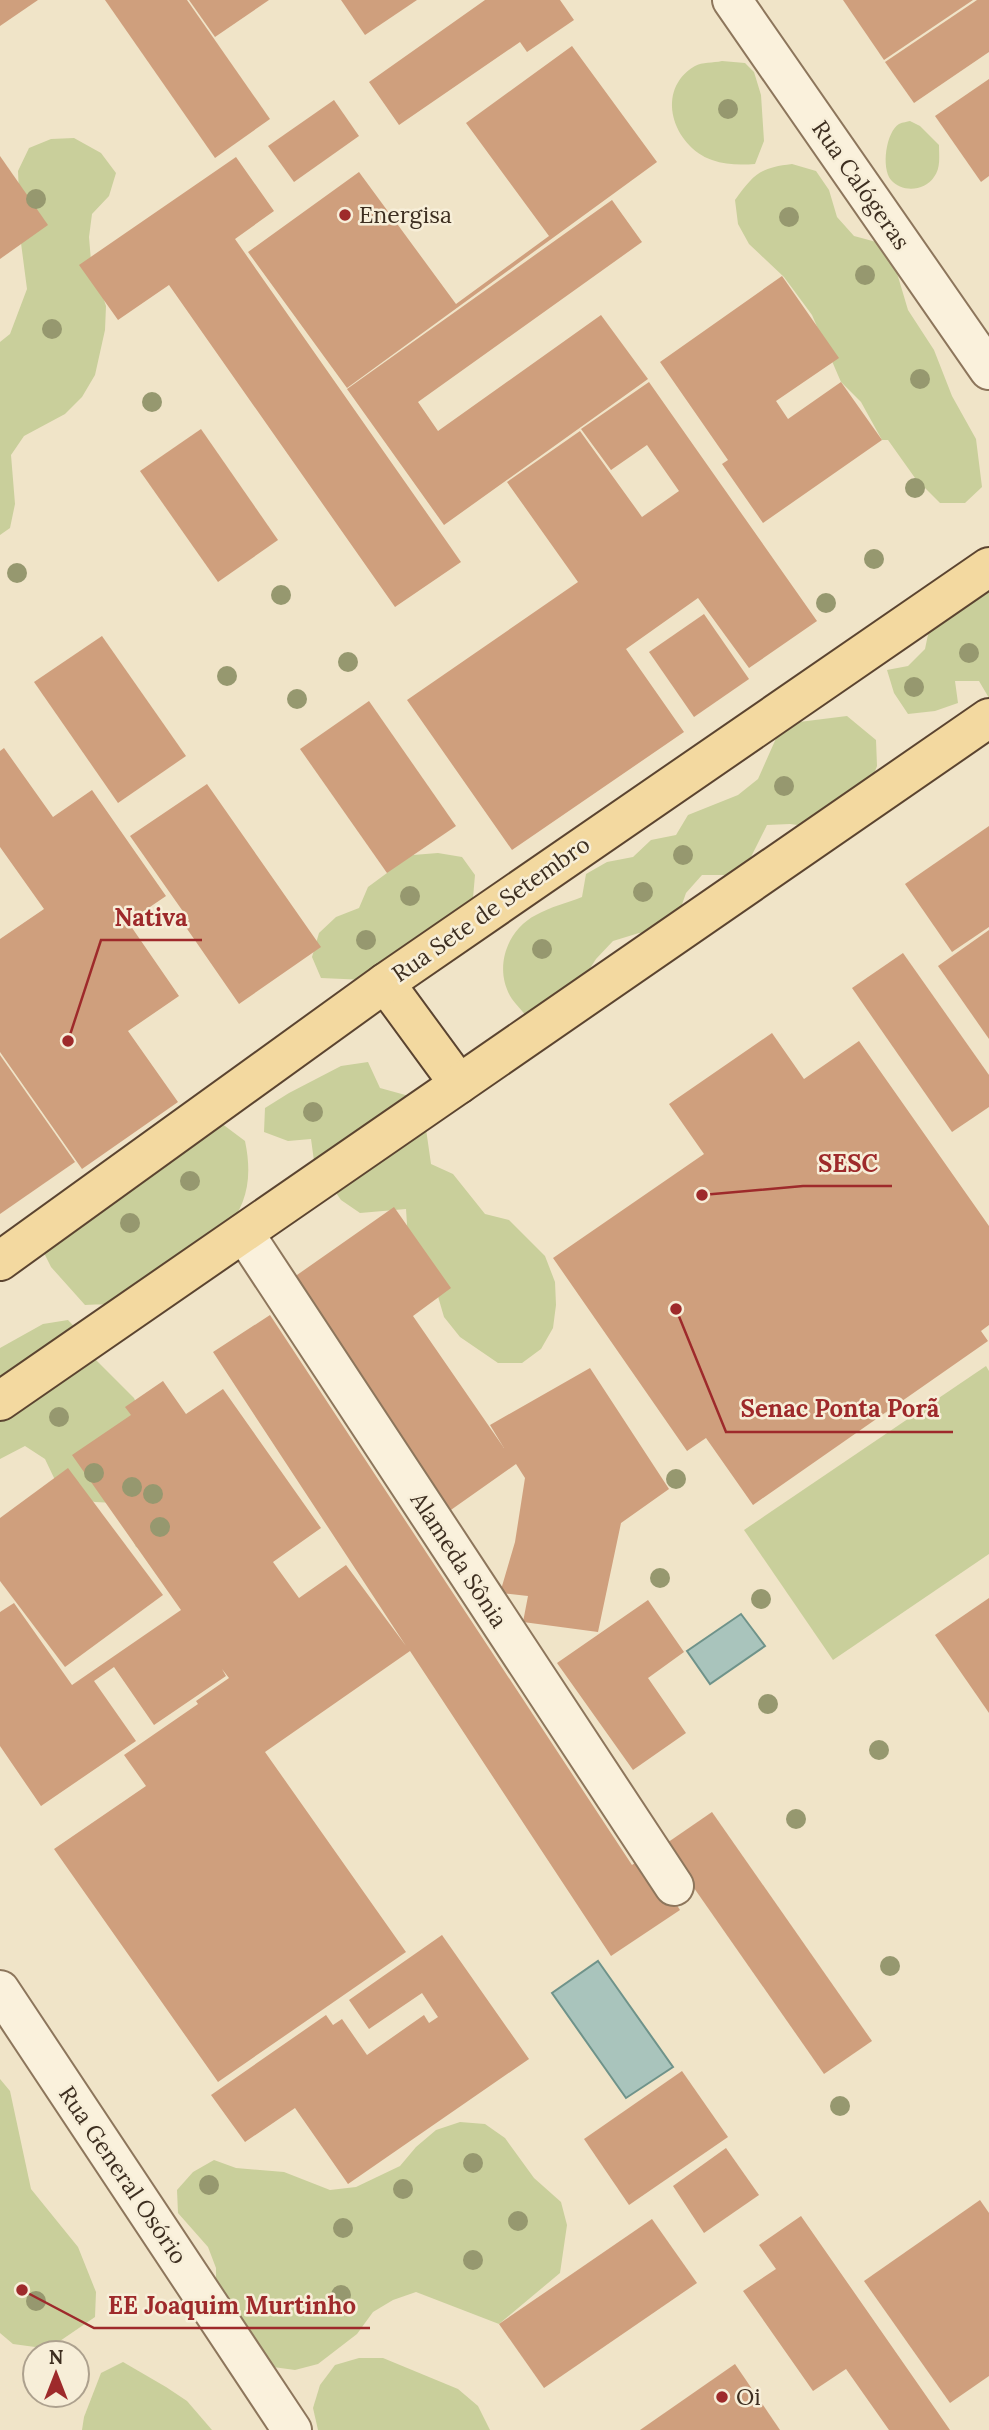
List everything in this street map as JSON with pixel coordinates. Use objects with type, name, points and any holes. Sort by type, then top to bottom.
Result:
[{"type":"main road","name":"Rua Sete de Setembro","points":[[0,1261],[385,983],[989,567]]},
{"type":"main road","points":[[0,1401],[989,718]]},
{"type":"main road","points":[[385,983],[459,1084]]},
{"type":"street","name":"Rua Calógeras","points":[[732,0],[989,370]]},
{"type":"street","name":"Alameda Sônia","points":[[244,1233],[674,1886]]},
{"type":"street","name":"Rua General Osório","points":[[0,1990],[292,2430]]},
{"type":"green space","points":[[722,61],[745,63],[754,72],[761,95],[764,141],[755,164],[723,163],[698,153],[687,143],[674,117],[672,103],[682,76],[695,66]]},
{"type":"green space","points":[[910,121],[920,126],[939,145],[938,170],[930,182],[913,189],[901,187],[891,180],[886,167],[886,150],[891,134],[899,124]]},
{"type":"green space","points":[[74,138],[101,153],[116,173],[109,196],[92,214],[89,237],[91,261],[106,306],[105,330],[95,375],[82,397],[65,414],[24,436],[11,455],[15,504],[10,528],[0,535],[0,342],[10,334],[27,289],[21,243],[18,171],[29,148],[51,139]]},
{"type":"green space","points":[[792,164],[816,171],[829,190],[837,217],[854,236],[880,243],[894,263],[908,310],[934,350],[952,396],[976,439],[982,487],[965,503],[940,503],[915,478],[888,440],[882,440],[861,402],[841,382],[812,315],[784,277],[749,244],[738,224],[735,200],[747,184],[764,170]]},
{"type":"green space","points":[[989,578],[989,698],[979,681],[955,681],[958,703],[935,711],[908,714],[894,693],[887,670],[908,666],[925,649],[930,625]]},
{"type":"green space","points":[[847,716],[876,740],[877,766],[869,787],[813,827],[767,825],[746,867],[725,875],[702,875],[686,893],[678,916],[660,932],[639,933],[613,941],[596,959],[569,1001],[526,1016],[512,999],[504,976],[506,952],[517,930],[536,915],[582,897],[586,874],[607,862],[633,857],[651,840],[676,835],[688,815],[738,795],[758,779],[778,734],[799,722]]},
{"type":"green space","points":[[438,853],[462,857],[475,875],[473,898],[461,918],[366,980],[321,978],[312,957],[319,933],[336,917],[359,908],[368,887],[387,873],[392,865],[413,855]]},
{"type":"green space","points":[[368,1062],[380,1088],[409,1096],[424,1115],[431,1164],[453,1174],[485,1214],[509,1220],[545,1256],[555,1282],[553,1328],[541,1349],[522,1363],[498,1363],[460,1337],[444,1317],[437,1293],[409,1256],[406,1209],[360,1213],[341,1200],[314,1161],[311,1139],[288,1141],[264,1132],[265,1108],[341,1066]]},
{"type":"green space","points":[[170,1114],[217,1120],[245,1141],[248,1165],[247,1186],[242,1205],[232,1221],[205,1249],[138,1297],[123,1303],[85,1305],[51,1267],[41,1247],[54,1204],[71,1185],[112,1161],[129,1143]]},
{"type":"green space","points":[[68,1320],[85,1338],[96,1360],[134,1398],[145,1423],[157,1556],[136,1547],[116,1503],[72,1497],[55,1480],[45,1459],[25,1446],[0,1459],[0,1348],[43,1324]]},
{"type":"green space","points":[[986,1366],[989,1371],[989,1554],[833,1660],[744,1530]]},
{"type":"green space","points":[[0,2079],[10,2091],[31,2189],[78,2247],[96,2292],[95,2317],[63,2339],[21,2339],[21,2345],[13,2344],[0,2333]]},
{"type":"green space","points":[[460,2122],[485,2124],[505,2138],[534,2178],[561,2202],[567,2225],[560,2273],[499,2324],[416,2292],[393,2300],[373,2312],[357,2334],[318,2364],[295,2370],[273,2367],[216,2293],[216,2268],[208,2247],[178,2213],[177,2190],[193,2172],[214,2160],[236,2168],[284,2172],[330,2190],[356,2187],[400,2166],[416,2147],[436,2130]]},
{"type":"green space","points":[[359,2358],[383,2358],[458,2389],[478,2406],[490,2430],[318,2430],[313,2408],[320,2385],[335,2365]]},
{"type":"green space","points":[[123,2362],[187,2401],[212,2430],[82,2430],[84,2417],[87,2409],[91,2409],[91,2399],[101,2373]]},
{"type":"water","points":[[741,1614],[765,1646],[710,1684],[687,1651]]},
{"type":"water","points":[[598,1961],[673,2067],[626,2098],[552,1993]]},
{"type":"building","points":[[0,0],[38,0],[0,26]]},
{"type":"building","points":[[105,0],[187,0],[270,119],[215,158]]},
{"type":"building","points":[[189,0],[269,0],[215,37]]},
{"type":"building","points":[[341,0],[417,0],[365,35]]},
{"type":"building","points":[[485,0],[560,0],[574,20],[527,52],[520,42],[399,125],[369,82]]},
{"type":"building","points":[[843,0],[973,0],[884,60]]},
{"type":"building","points":[[977,0],[989,0],[989,52],[914,103],[885,62]]},
{"type":"building","name":"Energisa","points":[[572,46],[657,162],[347,388],[248,252],[359,172],[456,304],[549,236],[466,123]]},
{"type":"building","points":[[989,79],[989,176],[981,182],[935,116]]},
{"type":"building","points":[[334,100],[359,136],[294,182],[268,146]]},
{"type":"building","points":[[0,156],[48,225],[0,259]]},
{"type":"building","points":[[236,157],[274,211],[235,239],[461,562],[395,607],[169,285],[118,320],[79,265]]},
{"type":"building","points":[[612,200],[642,242],[418,402],[438,431],[601,315],[648,379],[444,525],[347,389]]},
{"type":"building","points":[[782,276],[839,358],[776,401],[788,419],[841,382],[882,440],[763,523],[722,464],[728,460],[660,362]]},
{"type":"building","points":[[649,382],[817,621],[749,668],[698,598],[626,649],[684,732],[512,850],[407,700],[578,582],[507,482],[580,431],[642,517],[679,491],[647,445],[611,470],[581,429]]},
{"type":"building","points":[[201,429],[278,540],[218,582],[140,471]]},
{"type":"building","points":[[704,614],[749,679],[694,717],[649,652]]},
{"type":"building","points":[[102,636],[186,756],[118,803],[34,682]]},
{"type":"building","points":[[369,701],[456,826],[387,873],[300,749]]},
{"type":"building","points":[[4,748],[53,817],[92,790],[166,896],[128,922],[179,996],[128,1031],[178,1102],[82,1169],[0,1052],[0,939],[44,909],[0,847],[0,751]]},
{"type":"building","points":[[207,784],[321,947],[239,1004],[183,923],[189,920],[130,836]]},
{"type":"building","points":[[989,826],[989,927],[952,952],[905,884]]},
{"type":"building","points":[[989,930],[989,1039],[938,966]]},
{"type":"building","points":[[903,953],[989,1075],[989,1107],[952,1132],[852,988]]},
{"type":"building","points":[[772,1033],[804,1079],[859,1041],[989,1226],[989,1325],[981,1331],[988,1341],[753,1505],[706,1438],[687,1451],[553,1258],[704,1154],[669,1104]]},
{"type":"building","points":[[0,1055],[75,1162],[0,1214]]},
{"type":"building","points":[[394,1207],[451,1288],[413,1316],[504,1448],[490,1425],[590,1368],[669,1489],[621,1523],[598,1632],[523,1622],[528,1596],[500,1593],[515,1542],[525,1478],[516,1464],[448,1512],[287,1282]]},
{"type":"building","points":[[270,1315],[632,1865],[645,1856],[680,1910],[611,1956],[410,1651],[265,1752],[406,1952],[218,2082],[54,1849],[146,1786],[124,1755],[198,1704],[196,1701],[229,1678],[222,1669],[226,1676],[154,1725],[114,1667],[94,1681],[136,1741],[41,1806],[0,1746],[0,1612],[14,1603],[72,1685],[181,1610],[72,1455],[131,1415],[125,1407],[163,1381],[186,1414],[223,1389],[321,1528],[273,1562],[299,1598],[346,1565],[406,1646],[213,1352]]},
{"type":"building","points":[[68,1468],[163,1595],[65,1667],[0,1581],[0,1518]]},
{"type":"building","points":[[989,1598],[989,1713],[935,1635]]},
{"type":"building","points":[[648,1600],[684,1652],[648,1678],[686,1733],[633,1770],[557,1663]]},
{"type":"building","points":[[712,1812],[872,2041],[824,2074],[664,1845]]},
{"type":"building","points":[[442,1935],[529,2059],[348,2184],[295,2108],[245,2142],[211,2095],[326,2015],[333,2025],[342,2019],[367,2055],[424,2015],[429,2023],[438,2017],[422,1993],[369,2029],[349,2000]]},
{"type":"building","points":[[682,2071],[728,2137],[629,2205],[584,2139]]},
{"type":"building","points":[[726,2148],[759,2195],[704,2233],[673,2186]]},
{"type":"building","points":[[980,2200],[989,2213],[989,2376],[950,2403],[864,2281]]},
{"type":"building","points":[[801,2216],[950,2430],[889,2430],[846,2369],[813,2391],[743,2291],[776,2269],[759,2245]]},
{"type":"building","points":[[652,2219],[697,2283],[544,2388],[499,2324]]},
{"type":"building","name":"Oi","points":[[735,2364],[780,2430],[640,2430]]},
{"type":"place","name":"Energisa","points":[[345,215]]},
{"type":"place","name":"Nativa","points":[[68,1041]]},
{"type":"place","name":"SESC","points":[[702,1195]]},
{"type":"place","name":"Senac Ponta Porã","points":[[676,1309]]},
{"type":"place","name":"EE Joaquim Murtinho","points":[[22,2290]]},
{"type":"place","name":"Oi","points":[[722,2397]]}]
